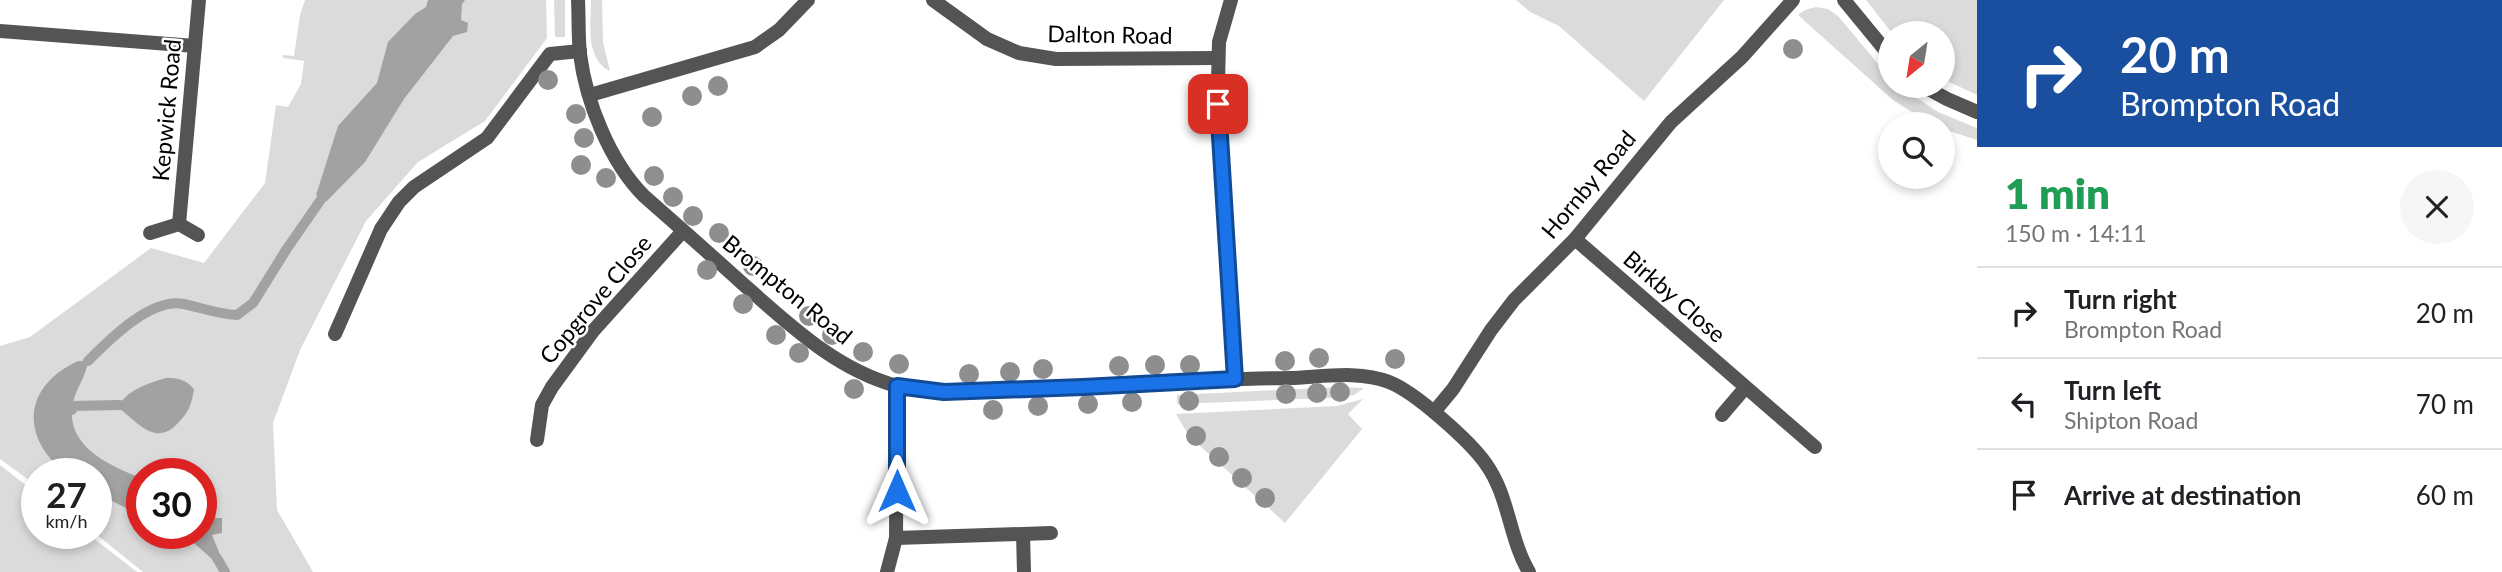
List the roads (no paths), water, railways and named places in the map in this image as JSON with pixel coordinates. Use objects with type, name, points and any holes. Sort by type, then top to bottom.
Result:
[{"type":"street","name":"Kepwick Road","points":[[179,224],[199,0]]},
{"type":"street","name":"Brompton Road","points":[[578,0],[580,51],[590,95],[603,132],[622,172],[644,196],[815,345],[852,368],[897,386],[944,392],[1235,379],[1369,377],[1393,383],[1434,412],[1479,456],[1495,479],[1516,547],[1529,572]]},
{"type":"street","points":[[590,95],[755,47],[779,30],[808,0]]},
{"type":"street","name":"Dalton Road","points":[[933,0],[987,39],[1019,52],[1056,59],[1218,58]]},
{"type":"street","points":[[1231,0],[1218,58],[1218,104],[1235,379]]},
{"type":"street","name":"Hornby Road","points":[[1434,412],[1453,389],[1506,309],[1575,239],[1664,129],[1742,57],[1793,0]]},
{"type":"street","points":[[1844,0],[1878,41]]},
{"type":"street","points":[[0,31],[195,46]]},
{"type":"street","points":[[335,334],[381,229],[406,194],[425,178],[487,138],[550,54],[580,51]]},
{"type":"street","points":[[1945,98],[1977,112]]},
{"type":"street","points":[[150,233],[179,224],[198,235]]},
{"type":"street","name":"Copgrove Close","points":[[537,440],[542,405],[552,387],[593,331],[684,231]]},
{"type":"street","name":"Birkby Close","points":[[1575,239],[1815,447]]},
{"type":"street","points":[[887,572],[896,538],[897,386]]},
{"type":"street","points":[[1722,415],[1745,388]]},
{"type":"street","points":[[896,538],[1051,533]]},
{"type":"street","points":[[1023,534],[1024,572]]},
{"type":"waterway","points":[[88,361],[132,322],[158,307],[184,304],[237,315],[253,303],[322,198]]},
{"type":"waterway","points":[[72,410],[71,406],[120,405]]},
{"type":"waterway","points":[[217,558],[225,572]]}]
